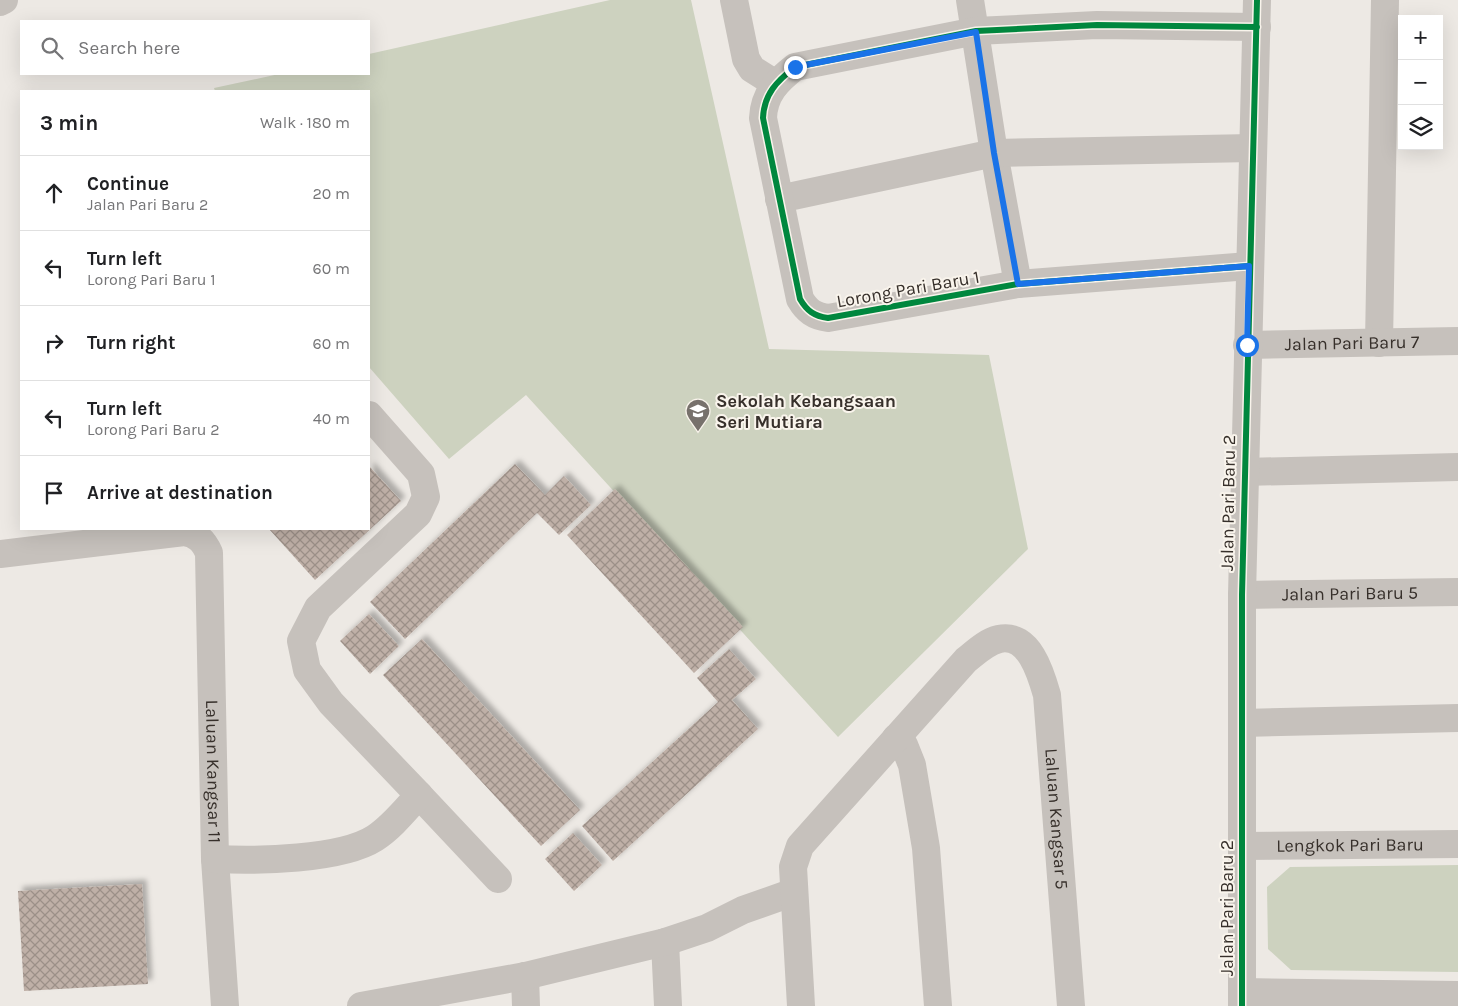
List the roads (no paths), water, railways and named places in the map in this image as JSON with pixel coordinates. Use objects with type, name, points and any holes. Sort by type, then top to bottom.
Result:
[{"type":"street","points":[[0,2],[4,0]]},
{"type":"street","points":[[734,0],[746,59],[752,69],[776,84]]},
{"type":"street","points":[[970,0],[994,153],[1018,284]]},
{"type":"street","name":"Jalan Pari Baru 2","points":[[1242,999],[1242,595],[1257,0]]},
{"type":"street","points":[[1379,343],[1385,0]]},
{"type":"street","name":"Lorong Pari Baru 1","points":[[1249,266],[1018,284],[828,318],[820,317],[812,313],[800,299],[763,118],[764,105],[776,84],[795,67],[976,32],[1097,25],[1257,27]]},
{"type":"street","points":[[779,199],[994,153],[1253,148]]},
{"type":"street","name":"Jalan Pari Baru 7","points":[[1247,345],[1458,341]]},
{"type":"street","points":[[370,416],[421,474],[426,497],[418,514],[318,608],[301,641],[307,670],[331,703],[498,879]]},
{"type":"street","points":[[1244,472],[1458,467]]},
{"type":"street","name":"Laluan Kangsar 11","points":[[0,554],[184,532],[192,533],[200,539],[209,553],[215,859],[225,1006]]},
{"type":"street","name":"Jalan Pari Baru 5","points":[[1242,595],[1458,592]]},
{"type":"street","name":"Laluan Kangsar 5","points":[[896,738],[966,660],[986,645],[1000,638],[1016,641],[1030,654],[1039,670],[1047,695],[1071,1006]]},
{"type":"street","points":[[1242,723],[1458,718]]},
{"type":"street","points":[[801,1006],[794,879],[800,846],[896,738],[904,745],[912,765],[926,848],[938,1006]]},
{"type":"street","points":[[215,859],[250,861],[340,852],[358,847],[377,837],[419,795]]},
{"type":"street","name":"Lengkok Pari Baru","points":[[1242,846],[1458,844]]},
{"type":"street","points":[[376,1005],[525,976],[665,942],[707,928],[794,879]]},
{"type":"street","points":[[665,942],[668,1006]]},
{"type":"street","points":[[525,976],[526,1006]]},
{"type":"street","points":[[1242,999],[1458,994]]},
{"type":"place","name":"Sekolah Kebangsaan Seri Mutiara","points":[[698,432]]}]
